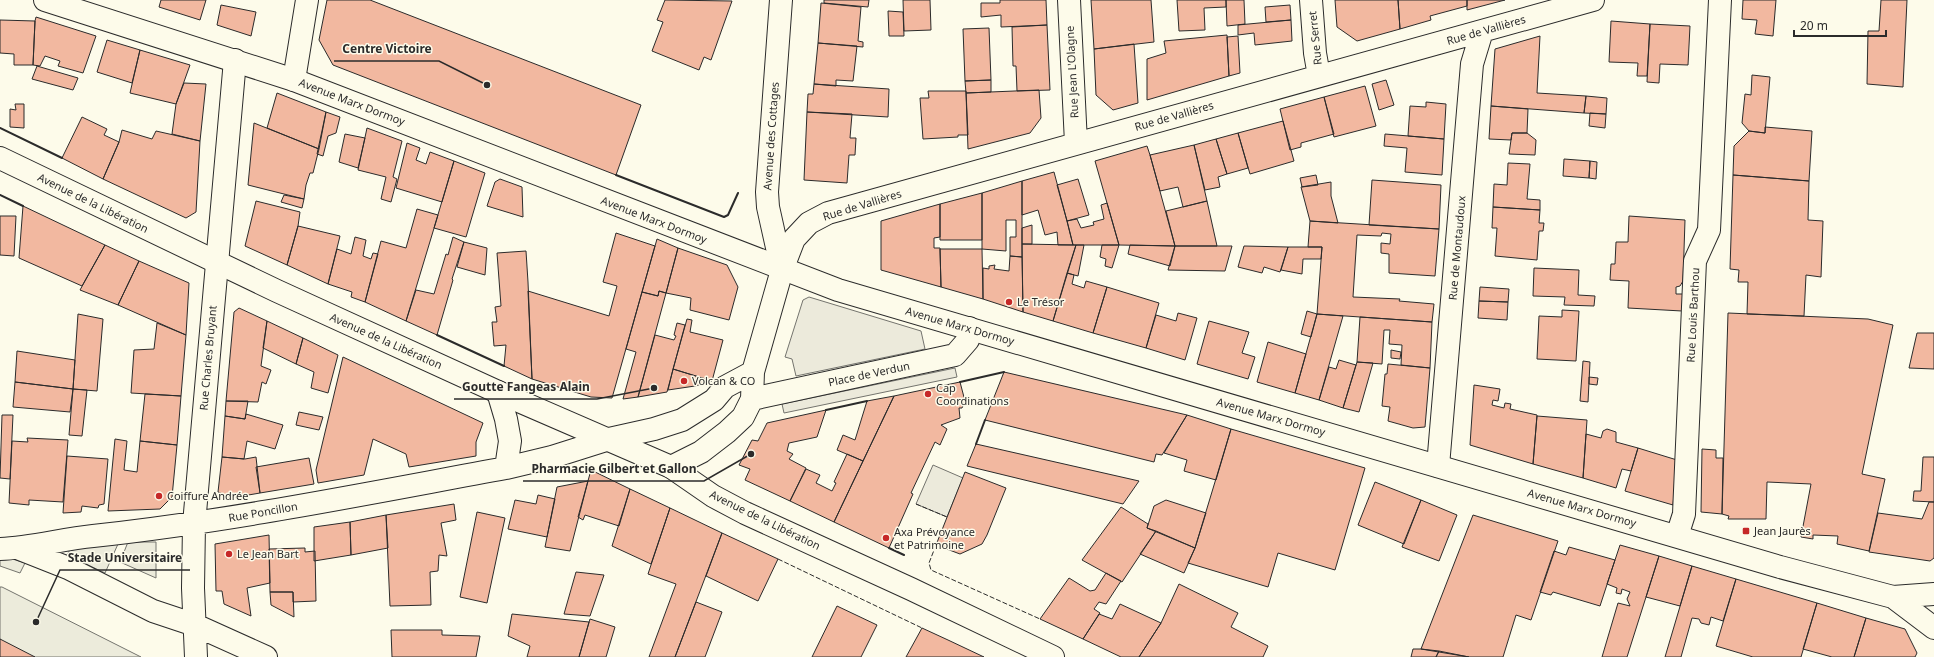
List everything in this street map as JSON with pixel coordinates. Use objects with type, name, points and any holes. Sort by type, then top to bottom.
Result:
[{"type":"street","name":"Avenue Marx Dormoy","points":[[45,0],[294,80],[782,270],[850,294],[1780,567],[1893,597],[1934,594]]},
{"type":"street","points":[[294,80],[307,0]]},
{"type":"street","name":"Avenue des Cottages","points":[[781,0],[767,192],[768,207],[782,270]]},
{"type":"street","name":"Rue Jean L'Olagne","points":[[1069,0],[1076,143]]},
{"type":"street","name":"Rue Serret","points":[[1311,0],[1315,53],[1319,76]]},
{"type":"street","name":"Rue de Vallières","points":[[782,270],[794,239],[809,223],[828,213],[1593,0]]},
{"type":"street","name":"Rue Louis Barthou","points":[[1677,536],[1684,514],[1695,261],[1709,230],[1720,0]]},
{"type":"street","name":"Rue de Montaudoux","points":[[1438,466],[1472,64],[1482,31]]},
{"type":"street","name":"Rue Charles Bruyant","points":[[196,657],[193,588],[194,524],[235,60]]},
{"type":"street","name":"Avenue de la Libération","points":[[0,158],[216,263],[498,392],[671,467],[713,496],[745,513],[911,589],[1053,657]]},
{"type":"street","points":[[671,467],[700,452],[727,432],[743,417],[752,399],[753,372],[782,270]]},
{"type":"street","name":"Place de Verdun","points":[[752,399],[955,355],[968,340],[969,328]]},
{"type":"street","points":[[609,439],[654,429],[682,420],[714,400],[725,387],[753,372]]},
{"type":"street","points":[[498,392],[506,419],[510,441],[506,468]]},
{"type":"street","name":"Rue Poncillon","points":[[10,549],[67,539],[194,524],[506,468],[552,457],[609,439]]},
{"type":"street","name":"Rue Poncillon","points":[[10,549],[68,568],[153,611],[195,625],[266,657]]},
{"type":"street","name":"Avenue Marx Dormoy","points":[[1893,597],[1934,628]]},
{"type":"shaded area","points":[[809,297],[921,331],[925,349],[796,376],[792,359],[785,357],[803,300]]},
{"type":"shaded area","points":[[955,368],[957,377],[784,413],[782,404]]},
{"type":"shaded area","points":[[933,465],[963,478],[947,517],[916,504]]},
{"type":"shaded area","points":[[128,542],[156,542],[156,578],[120,562]]},
{"type":"shaded area","points":[[118,544],[105,573],[67,555],[71,548]]},
{"type":"shaded area","points":[[0,555],[25,563],[20,573],[0,566]]},
{"type":"shaded area","points":[[0,587],[2,587],[141,657],[0,657]]},
{"type":"building","points":[[161,0],[206,0],[200,20],[159,7]]},
{"type":"building","points":[[327,0],[370,0],[641,105],[616,175],[333,65],[319,40]]},
{"type":"building","points":[[665,0],[732,1],[711,60],[704,57],[699,70],[652,51],[663,22],[657,20]]},
{"type":"building","points":[[824,0],[869,0],[868,7],[824,3]]},
{"type":"building","points":[[903,0],[930,0],[931,30],[904,31]]},
{"type":"building","points":[[1000,0],[1046,0],[1047,25],[1001,27],[1001,15],[981,17],[981,3],[1000,3]]},
{"type":"building","points":[[1091,0],[1151,0],[1154,42],[1094,49]]},
{"type":"building","points":[[1177,0],[1226,0],[1226,7],[1204,8],[1205,30],[1179,31]]},
{"type":"building","points":[[1226,0],[1244,0],[1245,24],[1227,26]]},
{"type":"building","points":[[1335,0],[1398,0],[1400,29],[1357,41],[1337,27]]},
{"type":"building","points":[[1398,0],[1467,0],[1467,6],[1430,16],[1431,20],[1400,29]]},
{"type":"building","points":[[1467,0],[1505,0],[1467,10]]},
{"type":"building","points":[[1743,0],[1776,0],[1773,36],[1755,34],[1757,20],[1742,19]]},
{"type":"building","points":[[1881,0],[1907,0],[1903,87],[1867,84],[1868,31],[1879,31]]},
{"type":"building","points":[[821,3],[861,7],[858,41],[863,42],[863,47],[818,43]]},
{"type":"building","points":[[221,5],[256,12],[251,36],[217,25]]},
{"type":"building","points":[[1290,5],[1291,20],[1266,22],[1265,7]]},
{"type":"building","points":[[888,11],[903,12],[904,36],[889,36]]},
{"type":"building","points":[[36,17],[96,36],[83,73],[58,66],[60,61],[45,56],[40,66],[33,65]]},
{"type":"building","points":[[0,20],[35,21],[33,65],[14,65],[14,54],[0,53]]},
{"type":"building","points":[[1291,20],[1292,41],[1255,45],[1254,33],[1238,35],[1238,25]]},
{"type":"building","points":[[1611,21],[1650,24],[1647,76],[1637,76],[1638,63],[1609,62]]},
{"type":"building","points":[[1650,24],[1690,26],[1688,65],[1660,64],[1659,83],[1647,82]]},
{"type":"building","points":[[1047,25],[1050,90],[1017,91],[1016,66],[1013,66],[1012,27]]},
{"type":"building","points":[[989,28],[991,80],[965,81],[963,29]]},
{"type":"building","points":[[1227,35],[1229,76],[1147,100],[1147,59],[1166,53],[1164,41]]},
{"type":"building","points":[[1238,36],[1240,73],[1229,76],[1227,37]]},
{"type":"building","points":[[1540,36],[1537,93],[1586,96],[1584,113],[1491,106],[1495,49]]},
{"type":"building","points":[[107,40],[140,50],[132,83],[97,72]]},
{"type":"building","points":[[818,43],[857,46],[853,81],[836,80],[836,86],[814,84]]},
{"type":"building","points":[[1134,44],[1138,103],[1113,110],[1096,95],[1094,49]]},
{"type":"building","points":[[140,50],[190,65],[176,104],[130,93]]},
{"type":"building","points":[[37,66],[78,78],[73,90],[32,79]]},
{"type":"building","points":[[1752,75],[1770,77],[1765,133],[1749,131],[1742,123],[1745,94],[1751,95]]},
{"type":"building","points":[[991,80],[991,92],[966,93],[965,81]]},
{"type":"building","points":[[1386,80],[1394,105],[1379,110],[1372,84]]},
{"type":"building","points":[[184,83],[206,84],[200,141],[172,134],[176,104]]},
{"type":"building","points":[[814,84],[889,89],[888,117],[807,112],[808,94],[813,94]]},
{"type":"building","points":[[1365,86],[1376,126],[1334,137],[1324,97]]},
{"type":"building","points":[[1039,90],[1041,118],[1030,133],[968,149],[966,93]]},
{"type":"building","points":[[928,91],[966,91],[968,135],[923,139],[920,98],[929,98]]},
{"type":"building","points":[[277,93],[326,112],[319,149],[267,128]]},
{"type":"building","points":[[1586,96],[1607,98],[1606,114],[1584,113]]},
{"type":"building","points":[[1324,97],[1334,134],[1301,143],[1301,147],[1290,150],[1280,109]]},
{"type":"building","points":[[1426,102],[1446,104],[1444,139],[1408,136],[1410,106],[1426,107]]},
{"type":"building","points":[[15,104],[24,104],[24,128],[10,127],[10,109],[16,110]]},
{"type":"building","points":[[1491,106],[1528,109],[1527,133],[1512,133],[1511,140],[1489,139]]},
{"type":"building","points":[[326,112],[340,117],[336,133],[328,136],[323,156],[317,154]]},
{"type":"building","points":[[807,112],[852,114],[850,138],[856,138],[855,155],[849,155],[847,183],[804,180]]},
{"type":"building","points":[[1590,113],[1606,114],[1605,128],[1589,126]]},
{"type":"building","points":[[82,117],[107,129],[104,135],[119,142],[103,179],[62,158]]},
{"type":"building","points":[[1283,121],[1294,161],[1250,174],[1238,133]]},
{"type":"building","points":[[254,123],[319,149],[313,173],[310,173],[306,185],[304,199],[248,185]]},
{"type":"building","points":[[1765,127],[1812,131],[1809,181],[1733,175],[1734,146],[1749,131],[1765,133]]},
{"type":"building","points":[[367,128],[402,141],[393,177],[397,179],[391,202],[381,199],[386,177],[358,170]]},
{"type":"building","points":[[122,130],[152,139],[156,131],[200,141],[196,212],[186,218],[103,179],[119,142]]},
{"type":"building","points":[[1238,133],[1248,168],[1227,174],[1216,139]]},
{"type":"building","points":[[1512,133],[1527,133],[1536,140],[1535,155],[1509,154]]},
{"type":"building","points":[[345,134],[365,138],[358,168],[339,162]]},
{"type":"building","points":[[1385,134],[1444,139],[1442,175],[1405,172],[1407,148],[1384,146]]},
{"type":"building","points":[[1216,139],[1227,174],[1218,177],[1220,187],[1205,190],[1194,145]]},
{"type":"building","points":[[407,143],[420,148],[416,160],[426,164],[430,152],[454,161],[442,202],[396,188]]},
{"type":"building","points":[[1194,145],[1207,201],[1183,207],[1178,187],[1160,191],[1150,155]]},
{"type":"building","points":[[1147,146],[1175,246],[1119,245],[1095,161]]},
{"type":"building","points":[[1564,159],[1590,161],[1589,178],[1563,176]]},
{"type":"building","points":[[454,161],[485,173],[466,237],[434,228]]},
{"type":"building","points":[[1590,161],[1597,162],[1596,179],[1589,178]]},
{"type":"building","points":[[1508,163],[1530,164],[1527,199],[1540,200],[1540,210],[1493,207],[1494,184],[1507,185]]},
{"type":"building","points":[[1054,172],[1073,245],[1058,245],[1057,232],[1045,235],[1038,210],[1022,215],[1022,181]]},
{"type":"building","points":[[1316,175],[1318,185],[1302,187],[1300,178]]},
{"type":"building","points":[[1733,175],[1809,181],[1808,220],[1823,221],[1821,277],[1806,275],[1804,316],[1747,314],[1748,282],[1738,282],[1739,270],[1730,269]]},
{"type":"building","points":[[500,179],[522,187],[523,217],[487,206],[495,182]]},
{"type":"building","points":[[1078,179],[1089,215],[1067,221],[1057,185]]},
{"type":"building","points":[[1372,180],[1441,185],[1439,229],[1369,225]]},
{"type":"building","points":[[1022,181],[1022,257],[1010,256],[1010,237],[1016,237],[1016,220],[1006,220],[1006,251],[982,249],[982,193]]},
{"type":"building","points":[[1331,182],[1331,196],[1338,223],[1310,221],[1301,187]]},
{"type":"building","points":[[982,193],[982,240],[940,240],[940,204]]},
{"type":"building","points":[[284,195],[304,199],[302,208],[281,202]]},
{"type":"building","points":[[256,201],[300,212],[298,226],[287,265],[245,246]]},
{"type":"building","points":[[1207,201],[1217,246],[1175,246],[1166,211]]},
{"type":"building","points":[[1107,203],[1119,245],[1073,245],[1067,221],[1077,219],[1081,228],[1094,225],[1093,222],[1104,219],[1101,205]]},
{"type":"building","points":[[940,204],[940,237],[934,238],[934,248],[940,248],[941,287],[881,270],[881,221]]},
{"type":"building","points":[[23,206],[105,245],[82,286],[19,258]]},
{"type":"building","points":[[1493,207],[1540,210],[1539,223],[1544,223],[1543,231],[1539,231],[1537,260],[1495,256],[1497,228],[1492,228]]},
{"type":"building","points":[[417,209],[438,215],[406,321],[365,302],[381,241],[406,248]]},
{"type":"building","points":[[0,216],[16,216],[14,256],[0,255]]},
{"type":"building","points":[[1629,216],[1685,220],[1683,281],[1680,286],[1676,287],[1676,294],[1683,294],[1682,311],[1628,308],[1629,281],[1610,280],[1611,264],[1615,264],[1616,242],[1628,242]]},
{"type":"building","points":[[1310,221],[1439,229],[1435,276],[1389,273],[1389,254],[1381,253],[1381,243],[1390,244],[1391,234],[1382,233],[1381,236],[1357,235],[1353,297],[1400,299],[1399,301],[1434,304],[1432,322],[1317,314],[1322,247],[1308,247]]},
{"type":"building","points":[[1032,225],[1032,244],[1022,244],[1022,228]]},
{"type":"building","points":[[298,226],[340,236],[328,284],[287,265]]},
{"type":"building","points":[[616,233],[655,246],[612,398],[591,397],[532,379],[528,291],[609,316],[617,286],[603,282]]},
{"type":"building","points":[[355,237],[366,240],[363,256],[371,259],[373,253],[378,254],[365,302],[351,297],[352,292],[328,284],[337,249],[351,254]]},
{"type":"building","points":[[453,237],[464,242],[452,279],[453,280],[437,335],[406,321],[416,290],[434,294],[446,254],[448,255]]},
{"type":"building","points":[[657,239],[678,248],[666,293],[659,291],[658,296],[642,292]]},
{"type":"building","points":[[464,242],[487,248],[485,275],[457,267]]},
{"type":"building","points":[[1022,244],[1076,245],[1053,321],[1023,312]]},
{"type":"building","points":[[105,245],[139,261],[118,305],[80,290]]},
{"type":"building","points":[[1076,245],[1084,245],[1078,276],[1067,273]]},
{"type":"building","points":[[1102,245],[1119,245],[1112,268],[1105,266],[1106,259],[1100,257]]},
{"type":"building","points":[[1130,245],[1175,246],[1170,266],[1128,254]]},
{"type":"building","points":[[1175,246],[1232,246],[1225,271],[1168,270]]},
{"type":"building","points":[[1244,246],[1288,247],[1280,272],[1264,267],[1262,273],[1238,267]]},
{"type":"building","points":[[1288,247],[1322,247],[1321,259],[1303,259],[1302,274],[1281,270]]},
{"type":"building","points":[[678,248],[727,265],[738,287],[729,320],[690,310],[691,298],[666,293]]},
{"type":"building","points":[[940,249],[982,249],[983,299],[941,287]]},
{"type":"building","points":[[526,251],[532,379],[504,366],[506,345],[494,346],[492,322],[497,322],[495,307],[501,306],[497,253]]},
{"type":"building","points":[[1010,256],[1022,257],[1023,312],[983,299],[983,268],[989,269],[989,266],[995,265],[994,269],[1009,271]]},
{"type":"building","points":[[139,261],[189,283],[186,335],[118,305]]},
{"type":"building","points":[[1534,268],[1579,270],[1578,295],[1595,296],[1594,306],[1564,305],[1565,297],[1533,296]]},
{"type":"building","points":[[1067,273],[1074,275],[1072,284],[1084,288],[1086,281],[1107,287],[1093,333],[1053,321]]},
{"type":"building","points":[[1107,287],[1159,303],[1146,348],[1093,333]]},
{"type":"building","points":[[1480,287],[1509,289],[1508,302],[1479,301]]},
{"type":"building","points":[[659,291],[666,293],[638,397],[623,399],[636,352],[626,349],[642,292],[658,296]]},
{"type":"building","points":[[1479,301],[1508,302],[1507,320],[1478,318]]},
{"type":"building","points":[[239,308],[267,321],[261,366],[271,370],[266,384],[262,382],[258,402],[226,401],[234,312]]},
{"type":"building","points":[[1562,310],[1579,311],[1576,361],[1537,359],[1539,316],[1562,317]]},
{"type":"building","points":[[1307,311],[1317,314],[1311,337],[1301,334]]},
{"type":"building","points":[[1178,313],[1197,318],[1185,360],[1146,348],[1156,315],[1176,321]]},
{"type":"building","points":[[1728,313],[1868,319],[1893,325],[1862,474],[1885,479],[1869,551],[1837,544],[1838,536],[1813,535],[1813,539],[1801,537],[1811,484],[1767,482],[1766,519],[1728,519],[1729,516],[1722,514]]},
{"type":"building","points":[[78,314],[103,319],[97,391],[73,389]]},
{"type":"building","points":[[1317,314],[1343,316],[1319,400],[1295,393]]},
{"type":"building","points":[[1360,317],[1432,322],[1430,368],[1401,365],[1402,345],[1389,344],[1390,330],[1384,330],[1382,364],[1357,362]]},
{"type":"building","points":[[687,319],[692,320],[690,332],[723,340],[712,381],[673,369]]},
{"type":"building","points":[[267,321],[303,338],[296,364],[263,348]]},
{"type":"building","points":[[1209,321],[1249,332],[1242,353],[1255,357],[1248,379],[1197,364]]},
{"type":"building","points":[[157,323],[186,335],[181,396],[131,393],[134,350],[154,349]]},
{"type":"building","points":[[677,323],[685,325],[667,392],[638,397],[655,335],[674,340],[676,336],[674,335]]},
{"type":"building","points":[[1917,333],[1934,333],[1934,369],[1909,368]]},
{"type":"building","points":[[303,338],[338,355],[328,393],[311,388],[314,372],[296,364]]},
{"type":"building","points":[[1268,342],[1306,354],[1295,393],[1257,382]]},
{"type":"building","points":[[1391,350],[1401,352],[1400,359],[1391,358]]},
{"type":"building","points":[[17,351],[75,360],[73,389],[15,382]]},
{"type":"building","points":[[343,357],[483,423],[476,442],[476,456],[409,467],[406,454],[373,439],[364,475],[318,483],[316,470]]},
{"type":"building","points":[[1339,360],[1356,365],[1343,408],[1319,400],[1329,367],[1336,369]]},
{"type":"building","points":[[1583,361],[1590,362],[1588,402],[1580,401]]},
{"type":"building","points":[[1357,362],[1373,363],[1359,412],[1343,408]]},
{"type":"building","points":[[1388,364],[1430,368],[1425,427],[1413,428],[1388,421],[1390,407],[1382,406],[1385,374],[1387,374]]},
{"type":"building","points":[[673,369],[712,381],[695,386],[668,390]]},
{"type":"building","points":[[1004,372],[1187,415],[1162,455],[1156,454],[1154,462],[985,420]]},
{"type":"building","points":[[1589,377],[1598,378],[1597,385],[1589,384]]},
{"type":"building","points":[[15,382],[73,389],[70,412],[13,407]]},
{"type":"building","points":[[960,382],[965,401],[962,408],[959,408],[960,418],[941,425],[947,429],[940,445],[935,442],[911,493],[913,494],[889,548],[834,522],[894,396]]},
{"type":"building","points":[[1474,385],[1500,389],[1498,401],[1493,400],[1492,405],[1504,408],[1505,403],[1511,404],[1510,409],[1537,415],[1533,464],[1470,445]]},
{"type":"building","points":[[73,389],[87,390],[82,436],[69,435]]},
{"type":"building","points":[[145,394],[181,396],[177,445],[140,441]]},
{"type":"building","points":[[894,396],[863,461],[837,450],[843,435],[855,440],[867,401]]},
{"type":"building","points":[[226,401],[248,401],[245,419],[225,416]]},
{"type":"building","points":[[826,410],[817,437],[789,443],[787,451],[793,454],[789,459],[806,468],[790,501],[745,480],[750,469],[739,465],[752,440],[758,441],[767,423]]},
{"type":"building","points":[[299,412],[323,417],[319,430],[296,425]]},
{"type":"building","points":[[246,414],[283,425],[275,449],[247,441],[244,459],[222,457],[225,416],[245,419]]},
{"type":"building","points":[[2,415],[13,415],[10,479],[0,478]]},
{"type":"building","points":[[1187,415],[1231,429],[1216,480],[1184,471],[1187,460],[1164,453]]},
{"type":"building","points":[[1537,416],[1587,420],[1583,478],[1533,464]]},
{"type":"building","points":[[1231,429],[1365,468],[1335,570],[1278,553],[1268,587],[1188,563],[1195,548]]},
{"type":"building","points":[[1607,429],[1616,432],[1616,442],[1638,448],[1631,471],[1622,469],[1616,488],[1583,478],[1586,434],[1601,438],[1603,431]]},
{"type":"building","points":[[27,438],[68,440],[63,502],[29,500],[29,505],[9,503],[12,441],[28,442]]},
{"type":"building","points":[[115,439],[127,441],[124,470],[137,472],[140,441],[177,445],[172,497],[160,509],[108,511]]},
{"type":"building","points":[[976,444],[1139,481],[1123,504],[967,466]]},
{"type":"building","points":[[1638,448],[1677,460],[1673,505],[1625,491]]},
{"type":"building","points":[[1702,449],[1716,450],[1716,458],[1723,458],[1722,514],[1701,512]]},
{"type":"building","points":[[847,454],[863,461],[834,522],[790,501],[806,469],[820,475],[816,483],[832,491],[836,483],[834,482]]},
{"type":"building","points":[[67,456],[108,459],[104,504],[99,505],[98,508],[82,506],[81,512],[63,513]]},
{"type":"building","points":[[222,457],[245,459],[256,457],[260,493],[231,498],[218,492]]},
{"type":"building","points":[[1923,457],[1934,457],[1934,502],[1913,501],[1914,491],[1921,491]]},
{"type":"building","points":[[309,458],[314,484],[260,493],[256,467]]},
{"type":"building","points":[[591,470],[630,489],[619,526],[585,515],[583,520],[578,517]]},
{"type":"building","points":[[965,472],[1006,488],[982,544],[960,554],[936,545]]},
{"type":"building","points":[[588,481],[570,551],[545,547],[557,487]]},
{"type":"building","points":[[1375,482],[1421,500],[1404,544],[1358,525]]},
{"type":"building","points":[[630,489],[670,508],[651,564],[612,546]]},
{"type":"building","points":[[538,495],[555,499],[547,537],[508,529],[515,500],[536,504]]},
{"type":"building","points":[[1166,500],[1206,513],[1195,548],[1147,528],[1154,506]]},
{"type":"building","points":[[1421,500],[1457,515],[1439,561],[1402,547]]},
{"type":"building","points":[[1929,502],[1934,502],[1934,558],[1930,561],[1869,552],[1878,513],[1922,519]]},
{"type":"building","points":[[454,504],[456,520],[441,523],[447,556],[439,555],[438,571],[430,572],[431,605],[390,606],[386,515]]},
{"type":"building","points":[[1121,507],[1148,524],[1147,528],[1156,531],[1122,582],[1082,560]]},
{"type":"building","points":[[670,508],[722,533],[675,657],[649,657],[676,584],[648,574]]},
{"type":"building","points":[[477,512],[505,518],[487,603],[460,597]]},
{"type":"building","points":[[386,515],[388,548],[351,555],[350,522]]},
{"type":"building","points":[[1473,515],[1558,541],[1531,620],[1516,615],[1503,657],[1469,657],[1421,649]]},
{"type":"building","points":[[350,522],[351,555],[314,561],[314,527]]},
{"type":"building","points":[[1156,531],[1195,548],[1184,573],[1140,554]]},
{"type":"building","points":[[722,533],[778,559],[758,601],[706,576]]},
{"type":"building","points":[[269,535],[270,583],[247,588],[251,616],[224,604],[222,591],[216,591],[215,544]]},
{"type":"building","points":[[1620,545],[1659,556],[1627,657],[1602,657],[1618,603],[1630,606],[1627,599],[1630,592],[1622,589],[1621,594],[1616,593],[1617,588],[1607,584]]},
{"type":"building","points":[[1569,547],[1615,560],[1600,606],[1553,592],[1551,595],[1540,592],[1554,551],[1566,555]]},
{"type":"building","points":[[305,548],[305,552],[315,551],[316,601],[293,602],[293,592],[270,592],[269,549]]},
{"type":"building","points":[[1659,556],[1692,566],[1680,606],[1646,597]]},
{"type":"building","points":[[1692,566],[1736,579],[1723,621],[1711,617],[1709,625],[1701,623],[1699,619],[1692,618],[1681,657],[1665,657]]},
{"type":"building","points":[[576,572],[604,575],[590,616],[564,614]]},
{"type":"building","points":[[1106,573],[1121,581],[1106,604],[1099,602],[1094,609],[1100,613],[1083,639],[1040,619],[1069,578],[1090,591],[1095,590]]},
{"type":"building","points":[[1736,579],[1817,603],[1801,657],[1753,657],[1716,646]]},
{"type":"building","points":[[1179,584],[1238,613],[1231,627],[1268,646],[1263,657],[1139,657],[1161,623]]},
{"type":"building","points":[[270,592],[293,592],[294,617],[271,605]]},
{"type":"building","points":[[696,602],[722,612],[705,657],[675,657]]},
{"type":"building","points":[[1817,603],[1866,618],[1854,657],[1832,657],[1803,649]]},
{"type":"building","points":[[1120,604],[1161,623],[1139,657],[1121,657],[1083,639],[1099,614],[1112,619]]},
{"type":"building","points":[[837,606],[877,625],[861,657],[812,657]]},
{"type":"building","points":[[512,614],[589,622],[579,657],[527,657],[530,646],[508,636]]},
{"type":"building","points":[[1866,618],[1905,629],[1917,653],[1915,657],[1854,657]]},
{"type":"building","points":[[590,619],[615,627],[606,657],[579,657]]},
{"type":"building","points":[[922,628],[948,640],[984,657],[906,657]]},
{"type":"building","points":[[391,630],[442,630],[442,635],[480,636],[476,657],[392,657]]},
{"type":"building","points":[[0,639],[35,657],[0,657]]},
{"type":"building","points":[[1413,649],[1439,651],[1436,657],[1411,657]]},
{"type":"building","points":[[1439,651],[1469,657],[1436,657]]},
{"type":"fence","points":[[916,504],[947,517]]},
{"type":"fence","points":[[936,545],[929,563],[931,570],[1040,619]]},
{"type":"fence","points":[[778,559],[922,628]]},
{"type":"wall","points":[[0,128],[62,158]]},
{"type":"wall","points":[[616,175],[724,217],[728,215],[738,193]]},
{"type":"wall","points":[[0,195],[23,206]]},
{"type":"wall","points":[[437,335],[504,366]]},
{"type":"wall","points":[[960,382],[1004,372]]},
{"type":"wall","points":[[826,410],[867,401]]},
{"type":"wall","points":[[976,444],[985,420]]},
{"type":"wall","points":[[889,548],[904,555]]},
{"type":"place","name":"Centre Victoire","points":[[487,85]]},
{"type":"place","name":"Le Trésor","points":[[1009,302]]},
{"type":"place","name":"Volcan & CO","points":[[684,381]]},
{"type":"place","name":"Goutte Fangeas Alain","points":[[654,388]]},
{"type":"place","name":"Cap Coordinations","points":[[928,394]]},
{"type":"place","name":"Pharmacie Gilbert et Gallon","points":[[751,454]]},
{"type":"place","name":"Coiffure Andrée","points":[[159,496]]},
{"type":"place","name":"Jean Jaurès","points":[[1746,531]]},
{"type":"place","name":"Axa Prévoyance et Patrimoine","points":[[886,538]]},
{"type":"place","name":"Le Jean Bart","points":[[229,554]]},
{"type":"place","name":"Stade Universitaire","points":[[36,622]]}]
